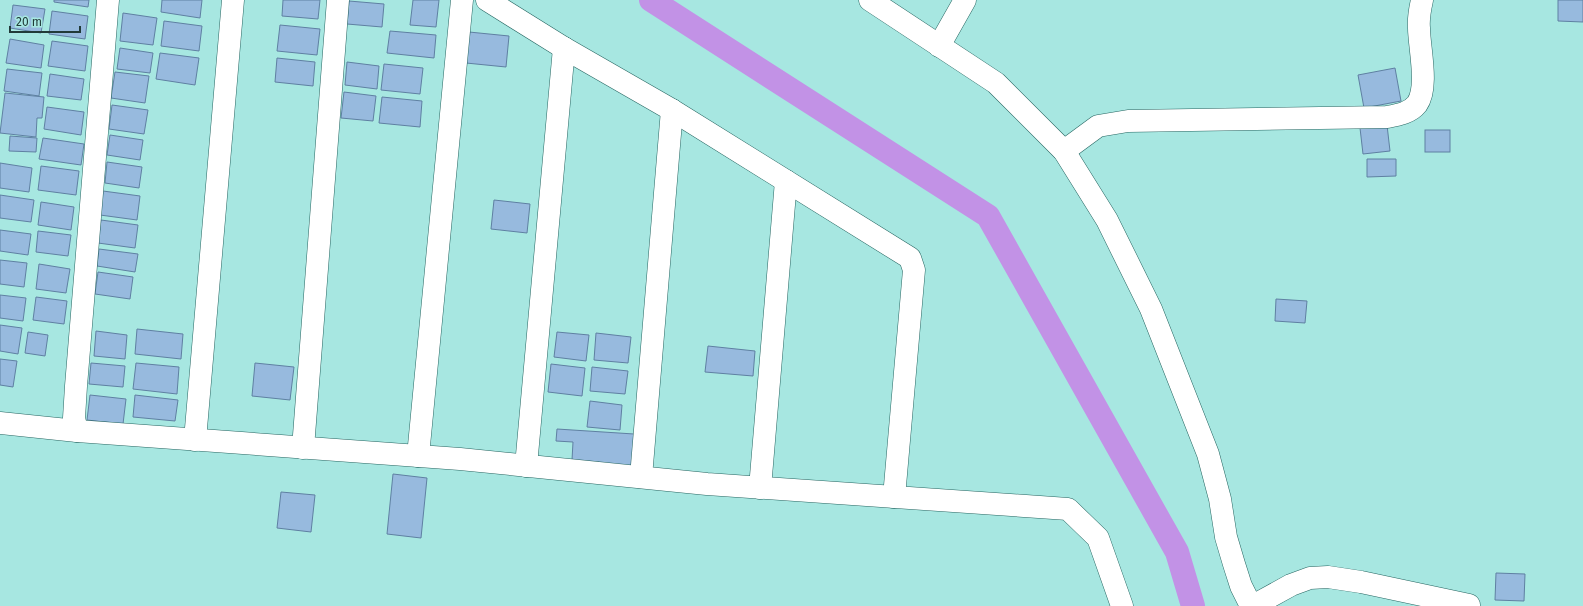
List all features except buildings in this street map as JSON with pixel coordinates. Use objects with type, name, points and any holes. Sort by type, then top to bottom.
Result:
[{"type":"street","points":[[77,432],[74,418],[76,386],[108,0]]},
{"type":"street","points":[[195,440],[233,0]]},
{"type":"street","points":[[303,448],[338,0]]},
{"type":"street","points":[[418,456],[462,0]]},
{"type":"street","points":[[487,0],[564,48],[672,110],[910,258],[914,270],[894,497]]},
{"type":"street","points":[[870,0],[996,83],[1064,150],[1106,220],[1151,309],[1208,454],[1220,499],[1226,537],[1242,586],[1252,606],[1291,585],[1310,578],[1328,577],[1361,582],[1469,606]]},
{"type":"street","points":[[939,46],[965,0]]},
{"type":"street","points":[[1064,150],[1098,126],[1106,124],[1136,121],[1387,117],[1405,112],[1412,109],[1417,104],[1422,91],[1423,78],[1418,27],[1422,0]]},
{"type":"street","points":[[526,466],[564,48]]},
{"type":"street","points":[[641,478],[672,110]]},
{"type":"street","points":[[760,488],[786,181]]},
{"type":"street","points":[[0,423],[77,432],[418,456],[760,488],[1068,509],[1098,538],[1122,606]]},
{"type":"waterway","points":[[651,0],[988,216],[1177,552],[1193,606]]}]
